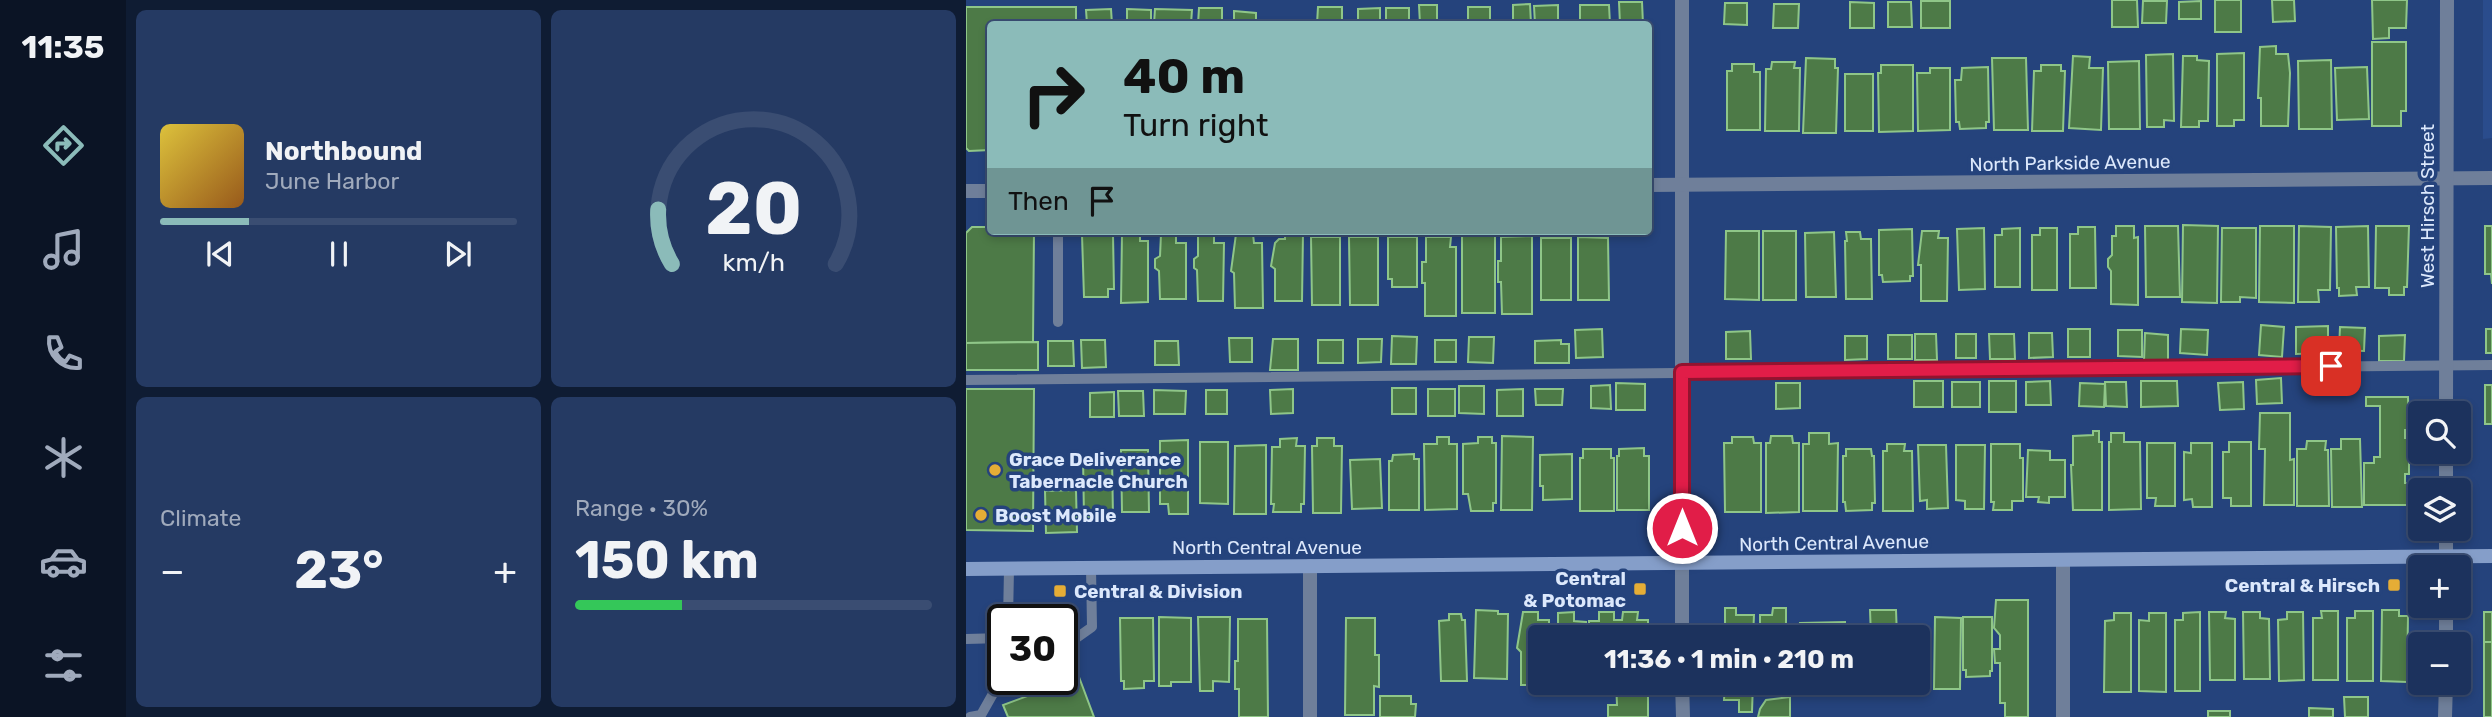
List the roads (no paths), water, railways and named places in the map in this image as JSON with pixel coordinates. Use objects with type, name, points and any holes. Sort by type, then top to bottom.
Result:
[{"type":"street","points":[[1682,0],[1682,625]]},
{"type":"street","name":"West Hirsch Street","points":[[2446,0],[2446,401]]},
{"type":"street","name":"North Parkside Avenue","points":[[1652,185],[2492,178]]},
{"type":"street","points":[[966,191],[987,191]]},
{"type":"street","name":"North Central Avenue","points":[[2471,559],[2492,556]]},
{"type":"street","points":[[2063,560],[2063,717]]},
{"type":"street","name":"North Central Avenue","points":[[966,569],[2063,560],[2408,562]]},
{"type":"street","points":[[1310,566],[1310,717]]},
{"type":"street","points":[[1682,695],[1682,717]]},
{"type":"street","points":[[2445,717],[2446,695]]},
{"type":"lane","points":[[1058,235],[1059,322]]},
{"type":"lane","points":[[966,380],[2492,365]]},
{"type":"lane","points":[[1078,637],[1092,626],[1091,568]]},
{"type":"lane","points":[[1008,604],[1009,569]]},
{"type":"lane","points":[[966,639],[987,638]]},
{"type":"lane","points":[[970,717],[981,715],[992,695]]},
{"type":"place","name":"Grace Deliverance Tabernacle Church","points":[[995,470]]},
{"type":"place","name":"Boost Mobile","points":[[981,515]]},
{"type":"place","name":"Central & Hirsch","points":[[2394,585]]},
{"type":"place","name":"Central & Potomac","points":[[1640,589]]},
{"type":"place","name":"Central & Division","points":[[1060,591]]}]
